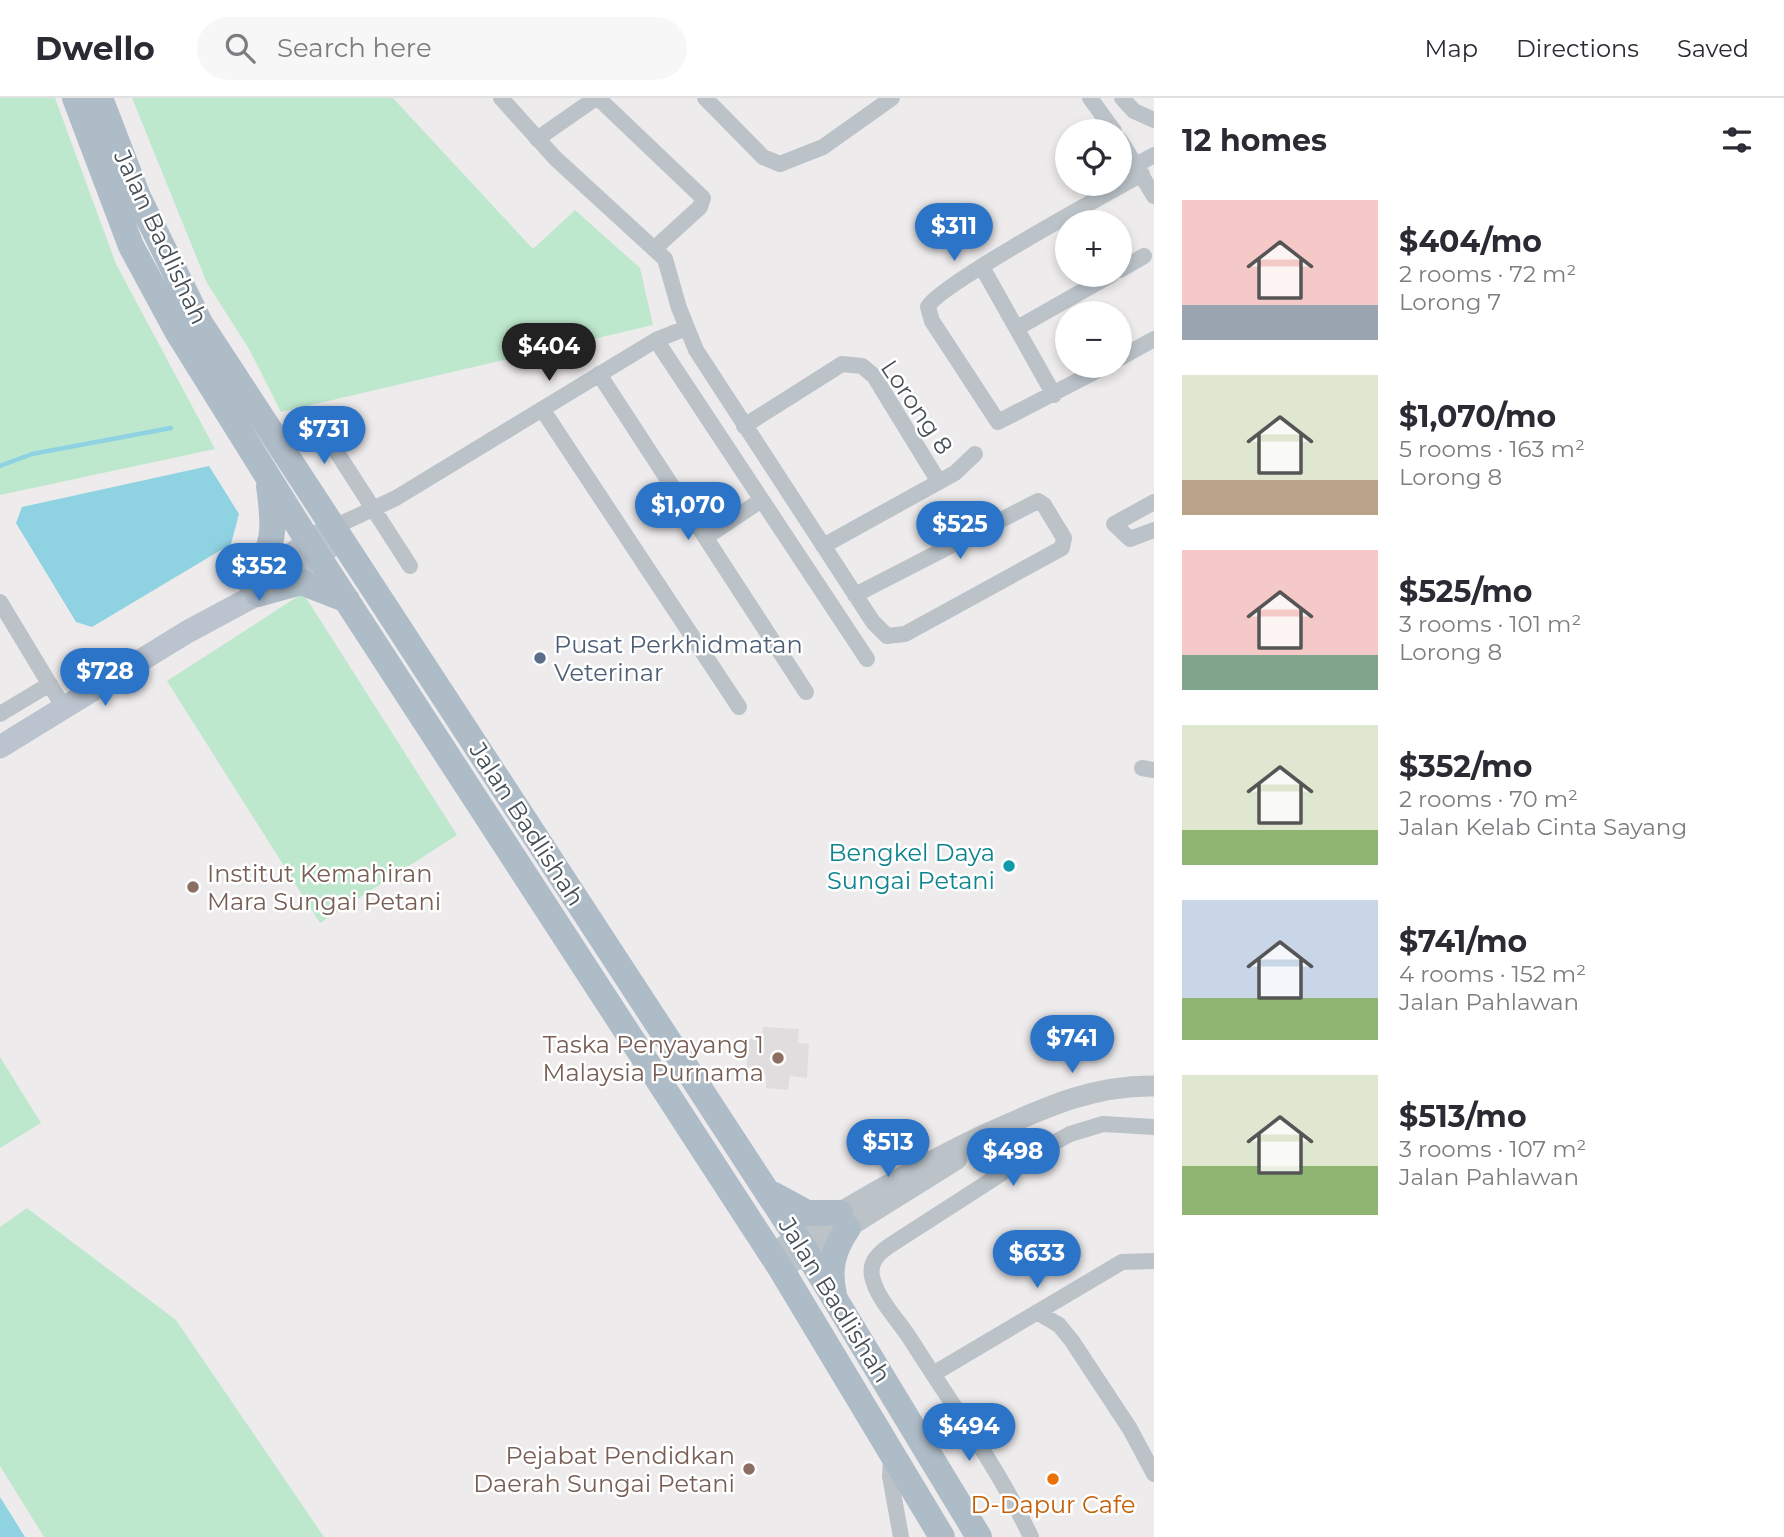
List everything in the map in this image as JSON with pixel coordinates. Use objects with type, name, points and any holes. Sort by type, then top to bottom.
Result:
[{"type":"main road","name":"Jalan Badlishah","points":[[75,98],[99,131],[200,323],[802,1246],[979,1537]]},
{"type":"main road","name":"Jalan Badlishah","points":[[100,98],[99,131],[131,246],[156,296],[314,549],[776,1262],[942,1537]]},
{"type":"main road","points":[[254,588],[274,532],[268,475]]},
{"type":"main road","points":[[0,747],[187,632],[336,534]]},
{"type":"main road","points":[[254,588],[301,582],[347,600]]},
{"type":"main road","points":[[765,1189],[792,1208],[844,1220],[831,1267],[835,1299]]},
{"type":"street","points":[[501,98],[537,139],[654,249],[669,267],[686,328],[744,426],[855,595],[880,631],[896,637],[1062,548],[1064,538],[1044,505],[1038,501],[855,595]]},
{"type":"street","points":[[537,139],[597,98],[703,198],[701,207],[654,249]]},
{"type":"street","points":[[705,98],[763,157],[780,164],[823,148],[891,98]]},
{"type":"street","points":[[1090,98],[1105,119]]},
{"type":"street","points":[[1122,98],[1134,111],[1154,120]]},
{"type":"street","points":[[1084,378],[998,422],[932,321],[928,312],[930,302],[1139,169],[1154,155]]},
{"type":"street","points":[[1132,158],[1154,196]]},
{"type":"street","points":[[1132,263],[1144,256]]},
{"type":"street","points":[[982,267],[1054,394]]},
{"type":"street","points":[[1017,328],[1090,287]]},
{"type":"street","points":[[336,534],[599,374],[656,341],[686,328]]},
{"type":"street","points":[[1132,351],[1154,339]]},
{"type":"street","points":[[656,341],[867,659]]},
{"type":"street","name":"Lorong 8","points":[[744,426],[842,364],[856,364],[874,376],[939,482]]},
{"type":"street","points":[[599,374],[806,692]]},
{"type":"street","points":[[542,409],[739,707]]},
{"type":"street","points":[[318,415],[318,423],[410,566]]},
{"type":"street","points":[[823,546],[955,473],[975,454]]},
{"type":"street","points":[[706,537],[760,501]]},
{"type":"street","points":[[1154,502],[1114,524],[1130,539],[1154,530]]},
{"type":"street","points":[[0,602],[64,708]]},
{"type":"street","points":[[0,714],[50,684]]},
{"type":"street","points":[[776,1262],[844,1220],[920,1184],[988,1133],[1045,1106],[1086,1092],[1154,1086]]},
{"type":"street","points":[[1031,1537],[1004,1486],[872,1280],[874,1260],[889,1245],[1024,1159],[1070,1134],[1103,1124],[1154,1127]]},
{"type":"street","points":[[933,1374],[1122,1262],[1154,1261]]},
{"type":"street","points":[[1037,1312],[1059,1325],[1072,1340],[1130,1429],[1154,1474]]},
{"type":"street","points":[[891,1453],[890,1476],[901,1537]]},
{"type":"shaded area","name":"Taska Penyayang 1 Malaysia Purnama","points":[[763,1027],[799,1029],[798,1043],[809,1044],[807,1078],[790,1076],[788,1090],[766,1088],[766,1075],[746,1073],[749,1039],[762,1040]]},
{"type":"green space","points":[[0,98],[55,98],[116,264],[215,449],[0,495]]},
{"type":"green space","points":[[132,98],[393,98],[533,249],[575,210],[640,268],[653,325],[281,412],[249,349],[207,283]]},
{"type":"green space","points":[[303,593],[457,835],[320,923],[167,681]]},
{"type":"green space","points":[[0,1057],[41,1123],[0,1148]]},
{"type":"green space","points":[[27,1208],[176,1320],[324,1537],[44,1537],[0,1466],[0,1227]]},
{"type":"water","points":[[209,466],[239,514],[231,544],[92,627],[76,622],[16,523],[22,507]]},
{"type":"water","points":[[0,1497],[25,1537],[0,1537]]},
{"type":"waterway","points":[[0,466],[32,454],[171,428]]},
{"type":"place","name":"Pusat Perkhidmatan Veterinar","points":[[540,658]]},
{"type":"place","name":"Bengkel Daya Sungai Petani","points":[[1009,866]]},
{"type":"place","name":"Institut Kemahiran Mara Sungai Petani","points":[[193,887]]},
{"type":"place","name":"Taska Penyayang 1 Malaysia Purnama","points":[[778,1058]]},
{"type":"place","name":"Pejabat Pendidkan Daerah Sungai Petani","points":[[749,1469]]},
{"type":"place","name":"D-Dapur Cafe","points":[[1053,1479]]}]
